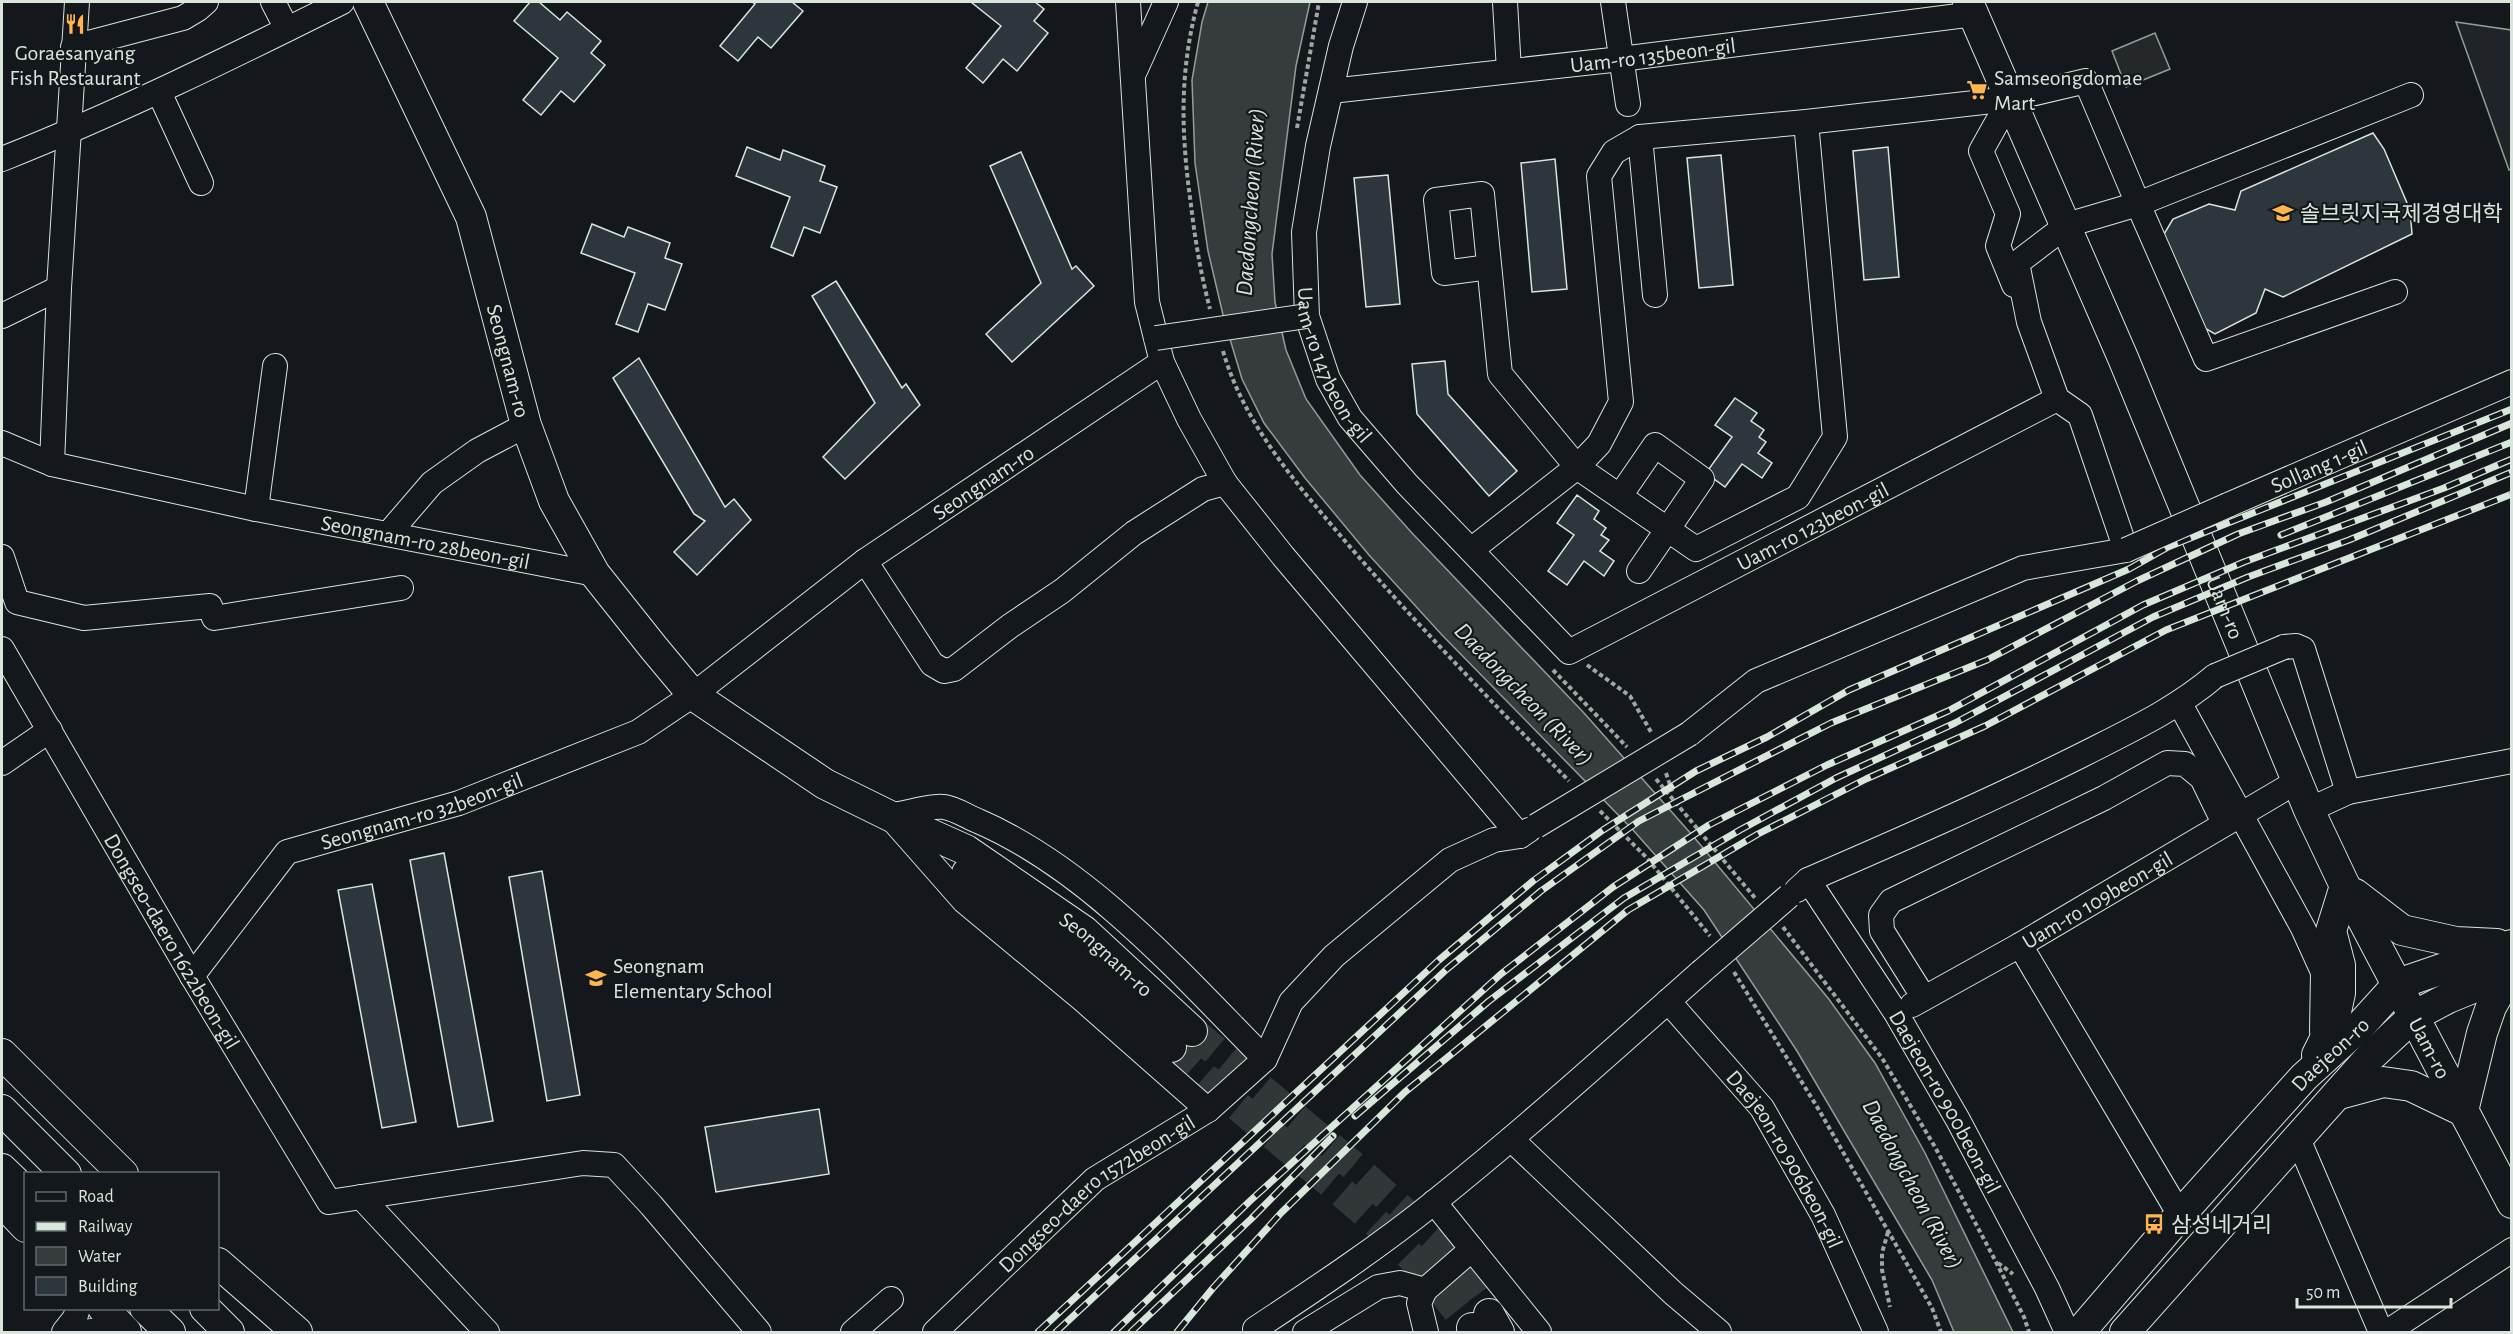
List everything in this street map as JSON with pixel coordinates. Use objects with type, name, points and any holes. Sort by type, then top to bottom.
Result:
[{"type":"main road","name":"Seongnam-ro","points":[[368,2],[471,217],[526,425],[554,501],[595,574],[693,694],[825,784],[890,816],[953,861],[1066,952],[1182,1039]]},
{"type":"main road","name":"Uam-ro","points":[[1971,8],[2067,225],[2296,782],[2345,886],[2511,1203]]},
{"type":"main road","points":[[2304,1077],[2334,1021],[2340,993],[2340,965],[2331,931],[2345,886],[2402,930],[2456,942],[2511,959],[2482,1033],[2463,1111],[2411,1086],[2383,1082],[2338,1094]]},
{"type":"main road","name":"Daejeon-ro","points":[[2080,1332],[2180,1215],[2304,1077],[2359,1027],[2398,984],[2511,959]]},
{"type":"main road","name":"Daejeon-ro","points":[[2125,1332],[2371,1056],[2414,1016],[2511,959]]},
{"type":"main road","points":[[2,1054],[122,1172]]},
{"type":"main road","points":[[2,1110],[65,1172]]},
{"type":"main road","points":[[2,1169],[24,1190]]},
{"type":"main road","points":[[2,1202],[24,1225]]},
{"type":"main road","points":[[219,1264],[297,1332]]},
{"type":"main road","points":[[219,1290],[266,1332]]},
{"type":"main road","points":[[106,1310],[126,1332]]},
{"type":"main road","points":[[145,1310],[165,1332]]},
{"type":"main road","points":[[145,1310],[170,1332]]},
{"type":"main road","points":[[207,1310],[230,1332]]},
{"type":"street","points":[[52,464],[59,288],[77,2]]},
{"type":"street","points":[[73,47],[183,18],[206,2]]},
{"type":"street","points":[[273,2],[287,29]]},
{"type":"street","points":[[2,159],[159,92],[342,2]]},
{"type":"street","points":[[890,816],[944,807],[1010,835],[1047,859],[1106,905],[1178,972],[1265,1059],[1291,1002],[1334,956],[1450,860],[1494,840],[1528,831],[1283,556],[1225,483],[1189,419],[1162,362],[1147,302],[1128,2]]},
{"type":"street","points":[[1134,72],[1166,2]]},
{"type":"street","name":"Uam-ro 147beon-gil","points":[[1355,2],[1330,91],[1318,146],[1304,232],[1307,316],[1328,379],[1350,418],[1407,484],[1569,652]]},
{"type":"street","points":[[1505,2],[1509,71]]},
{"type":"street","points":[[1614,2],[1628,104]]},
{"type":"street","name":"Uam-ro 135beon-gil","points":[[1330,91],[1622,59],[1971,8]]},
{"type":"street","points":[[1471,550],[1577,467],[1599,444],[1621,402],[1599,176],[1614,152],[1640,137],[1806,122],[2010,99],[2085,81],[2206,359],[2395,292]]},
{"type":"street","points":[[159,92],[201,183]]},
{"type":"street","points":[[2029,322],[2017,263],[2067,225],[2138,204],[2410,94]]},
{"type":"street","points":[[2010,99],[1981,151],[2008,214],[1998,246],[2057,399],[2080,415],[2126,550]]},
{"type":"street","points":[[1489,267],[1500,374],[1577,467],[1696,549],[1798,497],[1835,437],[1806,122]]},
{"type":"street","points":[[1640,137],[1655,295]]},
{"type":"street","points":[[2,316],[59,288]]},
{"type":"street","points":[[1156,338],[1307,316]]},
{"type":"street","name":"Seongnam-ro","points":[[693,694],[865,561],[1162,362]]},
{"type":"street","points":[[256,509],[275,366]]},
{"type":"street","name":"Sollang 1-gil","points":[[1528,831],[1689,734],[1756,681],[2023,567],[2126,550],[2511,382]]},
{"type":"street","name":"Uam-ro 123beon-gil","points":[[1569,652],[2057,399]]},
{"type":"street","points":[[388,533],[432,483],[477,451],[526,425]]},
{"type":"street","name":"Seongnam-ro 28beon-gil","points":[[2,444],[52,464],[256,509],[595,574]]},
{"type":"street","points":[[1620,496],[1655,445],[1702,479],[1639,571]]},
{"type":"street","points":[[865,561],[932,664],[944,671],[954,669],[1010,626],[1062,591],[1134,533],[1203,489],[1225,483]]},
{"type":"street","points":[[2,557],[17,602],[84,618],[210,606],[214,618],[401,588]]},
{"type":"street","points":[[1255,1329],[1336,1275],[1434,1202],[1511,1139],[1808,880],[2015,788],[2180,704],[2215,676],[2284,647],[2296,646],[2303,649],[2348,792]]},
{"type":"street","name":"Dongseo-daero 1622beon-gil","points":[[2,649],[192,976],[329,1202],[583,1163],[614,1165],[651,1204],[759,1332]]},
{"type":"street","name":"Seongnam-ro 32beon-gil","points":[[192,976],[287,852],[470,799],[638,732],[693,694]]},
{"type":"street","points":[[2180,704],[2232,818]]},
{"type":"street","points":[[2,763],[50,730]]},
{"type":"street","points":[[2309,810],[2348,792],[2511,761]]},
{"type":"street","points":[[1924,998],[1882,931],[1881,915],[1891,901],[2104,798],[2167,763],[2185,764],[2202,778],[2232,818],[2303,928],[2323,972],[2322,1046]]},
{"type":"street","name":"Uam-ro 109beon-gil","points":[[1896,1013],[2020,945],[2296,782]]},
{"type":"street","points":[[890,816],[964,902],[1082,999],[1208,1110]]},
{"type":"street","name":"Daejeon-ro 900beon-gil","points":[[1808,880],[1896,1013],[1959,1120],[2047,1287],[2067,1332]]},
{"type":"street","points":[[2020,945],[2180,1215]]},
{"type":"street","name":"Daejeon-ro 906beon-gil","points":[[1668,1001],[1762,1108],[1823,1215],[1876,1332]]},
{"type":"street","name":"Dongseo-daero 1572beon-gil","points":[[935,1332],[1095,1179],[1208,1110],[1265,1059]]},
{"type":"street","points":[[1511,1139],[1673,1293],[1719,1332]]},
{"type":"street","points":[[2298,1139],[2381,1332]]},
{"type":"street","points":[[361,1197],[487,1332]]},
{"type":"street","points":[[1434,1202],[1539,1332]]},
{"type":"street","points":[[1426,1332],[1419,1303],[1425,1290],[1472,1249]]},
{"type":"street","points":[[2387,1332],[2511,1250]]},
{"type":"street","points":[[1305,1332],[1378,1287],[1400,1283],[1425,1290]]},
{"type":"street","points":[[853,1332],[891,1299]]},
{"type":"street","points":[[64,1332],[75,1318],[77,1310]]},
{"type":"street","points":[[85,1332],[99,1330],[126,1332]]},
{"type":"path","points":[[1198,2],[1185,60],[1182,108],[1186,171],[1195,238],[1213,318]]},
{"type":"path","points":[[1296,139],[1319,2]]},
{"type":"path","points":[[1222,348],[1245,409],[1272,450],[1315,507],[1445,653],[1573,785]]},
{"type":"path","points":[[1569,652],[1630,696],[1657,741]]},
{"type":"path","points":[[1547,663],[1627,748]]},
{"type":"path","points":[[1664,764],[1674,798]]},
{"type":"path","points":[[1651,773],[1762,906]]},
{"type":"path","points":[[1598,809],[1647,858],[1712,938]]},
{"type":"path","points":[[1776,920],[1849,1011],[1882,1058],[1935,1147],[2019,1308],[2029,1332]]},
{"type":"path","points":[[1731,968],[1782,1047],[1932,1308],[1941,1332]]},
{"type":"path","points":[[1888,1231],[1882,1253],[1882,1270],[1891,1311]]},
{"type":"shaded area","points":[[2456,22],[2511,30],[2511,169],[2509,170]]},
{"type":"shaded area","points":[[2155,33],[2170,69],[2126,87],[2112,51]]},
{"type":"water","name":"Daedongcheon (River)","points":[[1208,2],[1310,2],[1296,66],[1272,254],[1275,302],[1286,350],[1306,399],[1360,475],[1412,533],[1584,713],[1693,836],[1828,998],[1875,1063],[1925,1153],[2013,1332],[1954,1332],[1932,1280],[1797,1051],[1704,910],[1633,830],[1442,635],[1369,555],[1305,478],[1264,423],[1242,379],[1224,319],[1208,251],[1195,163],[1192,80],[1202,22]]},
{"type":"building","points":[[530,2],[539,2],[560,20],[567,12],[601,41],[591,53],[605,65],[574,102],[561,91],[541,115],[523,100],[558,58],[514,21]]},
{"type":"building","points":[[752,2],[792,2],[803,11],[771,48],[758,37],[738,61],[720,46],[755,4]]},
{"type":"building","points":[[971,2],[1035,2],[1044,9],[1034,21],[1048,33],[1017,71],[1003,59],[983,83],[966,68],[1001,26]]},
{"type":"building","name":"솔브릿지국제경영대학","points":[[2373,133],[2384,149],[2410,210],[2412,234],[2283,297],[2265,289],[2256,313],[2215,334],[2194,322],[2161,239],[2173,219],[2209,204],[2235,210],[2241,191]]},
{"type":"building","points":[[747,147],[780,160],[783,150],[825,166],[820,181],[837,187],[820,233],[804,227],[793,256],[771,247],[790,197],[736,176]]},
{"type":"building","points":[[1888,147],[1899,277],[1864,280],[1853,151]]},
{"type":"building","points":[[1021,152],[1072,269],[1076,266],[1094,286],[1012,362],[986,334],[1041,283],[990,166]]},
{"type":"building","points":[[1721,155],[1733,285],[1699,288],[1687,158]]},
{"type":"building","points":[[1555,159],[1567,289],[1532,292],[1521,163]]},
{"type":"building","points":[[1388,175],[1400,304],[1366,307],[1354,178]]},
{"type":"building","points":[[592,224],[624,237],[628,227],[670,243],[665,258],[682,264],[665,310],[648,304],[638,332],[616,324],[635,273],[581,253]]},
{"type":"building","points":[[836,281],[902,388],[906,384],[920,405],[845,479],[823,457],[875,403],[812,296]]},
{"type":"building","points":[[639,358],[725,507],[734,499],[751,520],[697,575],[674,552],[705,521],[694,514],[613,378]]},
{"type":"building","points":[[1445,361],[1448,394],[1517,471],[1489,496],[1417,414],[1412,364]]},
{"type":"building","points":[[1735,398],[1757,413],[1751,421],[1764,430],[1759,437],[1766,442],[1758,453],[1772,463],[1762,478],[1742,464],[1725,487],[1706,473],[1732,437],[1715,425]]},
{"type":"building","points":[[1577,495],[1599,511],[1594,519],[1606,528],[1601,535],[1609,540],[1600,551],[1614,561],[1604,576],[1584,561],[1567,585],[1548,571],[1574,535],[1557,523]]},
{"type":"building","points":[[444,853],[493,1121],[458,1127],[410,860]]},
{"type":"building","points":[[542,871],[580,1095],[547,1101],[509,877]]},
{"type":"building","points":[[372,884],[416,1122],[382,1128],[338,890]]},
{"type":"building","points":[[819,1109],[829,1174],[716,1192],[705,1127]]},
{"type":"tunnel","points":[[1192,1031],[1358,1170],[1443,1248],[1489,1314]]},
{"type":"tunnel","points":[[1171,1047],[1390,1236],[1426,1272],[1472,1328]]},
{"type":"railway","points":[[1038,1332],[1439,960],[1533,881],[1603,830],[1696,771],[1767,737],[1849,690],[2129,569],[2168,547],[2512,409]]},
{"type":"railway","points":[[1056,1332],[1447,969],[1541,891],[1639,821],[1831,723],[1987,660],[2137,581],[2238,534],[2326,502],[2512,423]]},
{"type":"railway","points":[[2281,535],[2512,442]]},
{"type":"railway","points":[[1114,1332],[1251,1200],[1501,974],[1613,887],[1709,825],[1827,765],[1948,711],[2143,605],[2244,562],[2444,488],[2512,459]]},
{"type":"railway","points":[[1355,1116],[1489,1001],[1624,898],[1740,830],[1836,778],[1955,723],[2153,617],[2248,577],[2349,540],[2512,472]]},
{"type":"railway","points":[[1177,1332],[1213,1288],[1281,1213],[1405,1092],[1628,910],[1758,834],[1866,779],[1985,726],[2166,630],[2512,494]]},
{"type":"railway","points":[[1131,1332],[1251,1219],[1333,1136]]},
{"type":"place","name":"Goraesanyang Fish Restaurant","points":[[75,24]]},
{"type":"place","name":"Samseongdomae Mart","points":[[1977,90]]},
{"type":"place","name":"솔브릿지국제경영대학","points":[[2283,213]]},
{"type":"place","name":"Seongnam Elementary School","points":[[596,978]]},
{"type":"place","name":"삼성네거리","points":[[2154,1224]]}]
